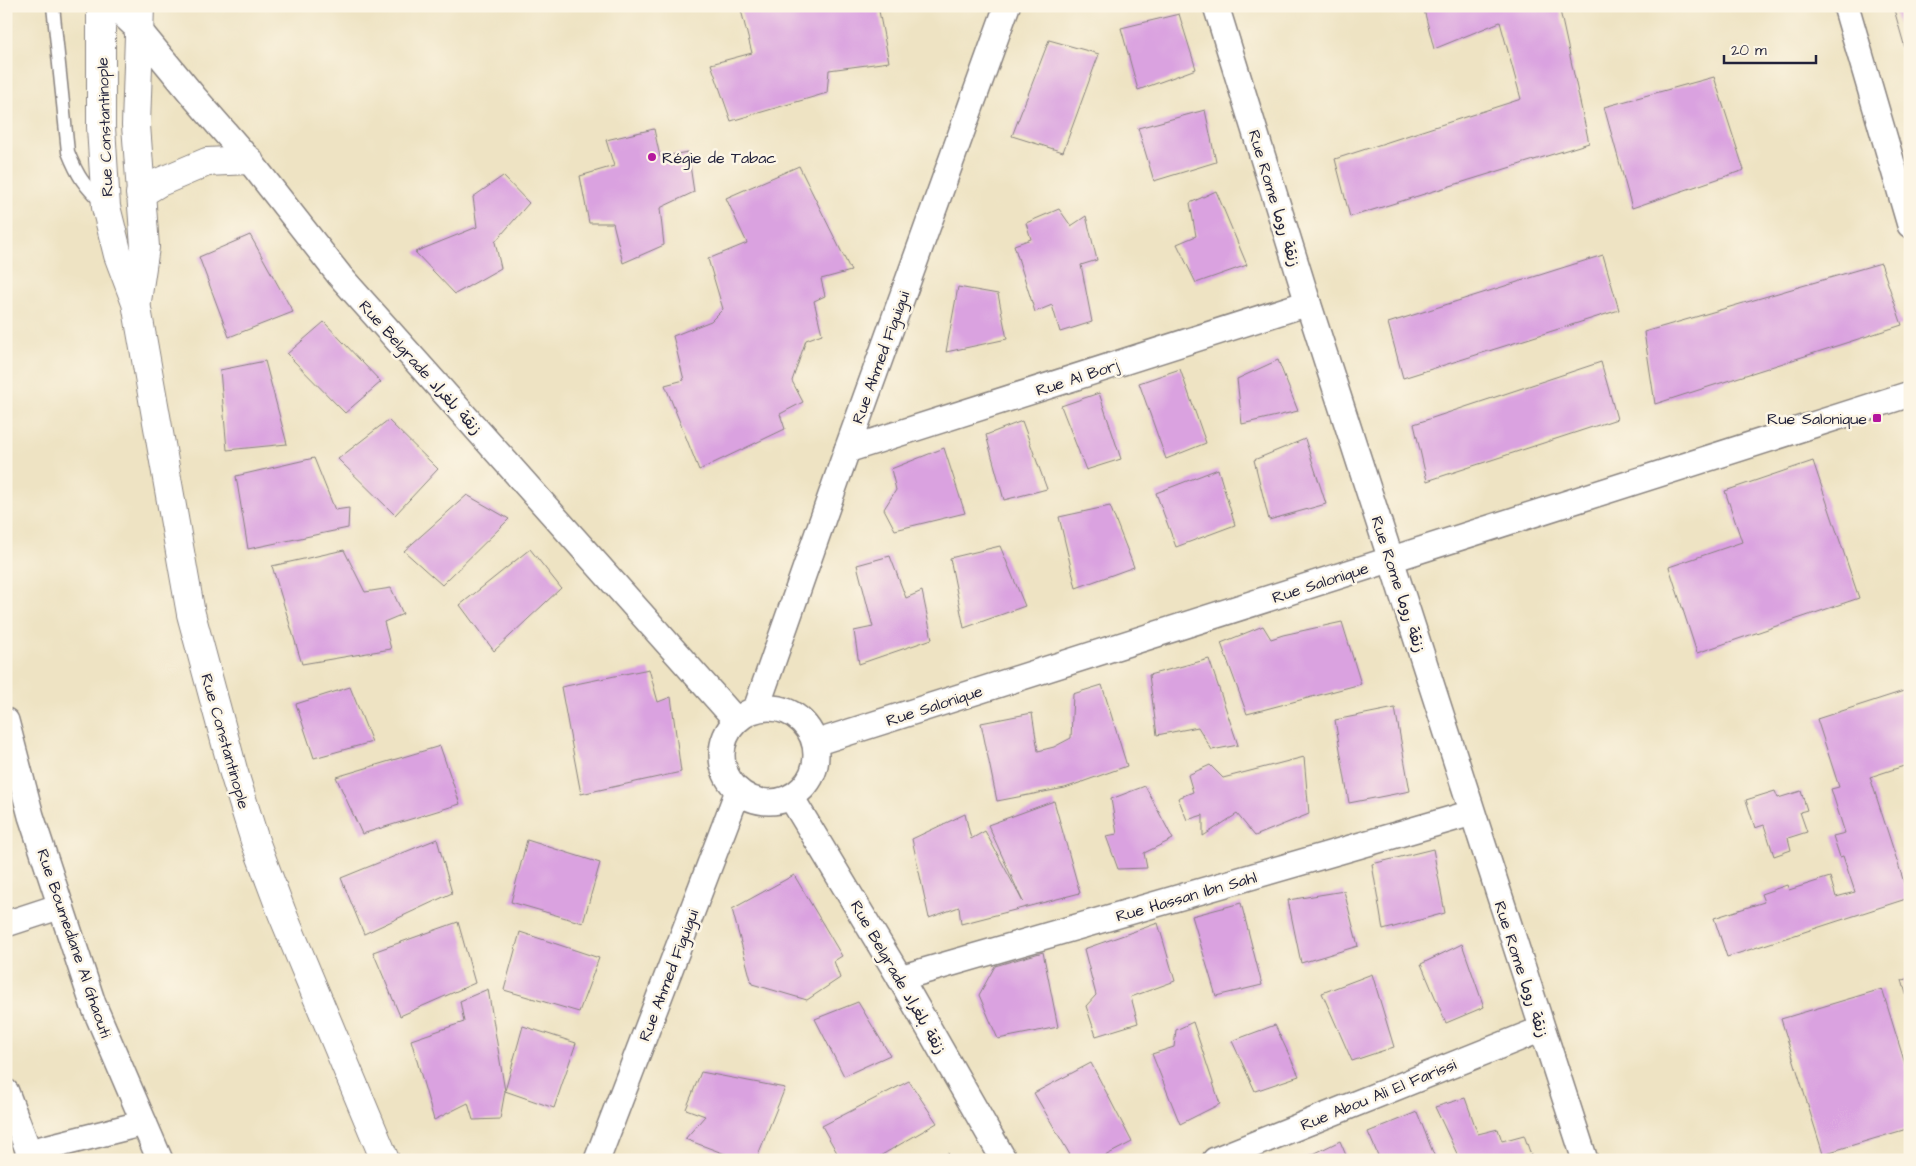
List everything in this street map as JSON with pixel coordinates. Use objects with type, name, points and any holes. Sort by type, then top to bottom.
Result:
[{"type":"street","name":"Rue Constantinople","points":[[101,6],[100,127],[106,207],[118,255],[136,303],[191,614],[233,770],[255,841],[282,913],[385,1160]]},
{"type":"street","name":"Rue Belgrade زنقة بلغراد","points":[[114,6],[139,18],[194,98],[249,160],[340,276],[746,714]]},
{"type":"street","name":"Rue Ahmed Figuigui","points":[[746,714],[847,450],[1007,6]]},
{"type":"street","points":[[1846,6],[1910,225]]},
{"type":"street","name":"Rue Rome زنقة روما","points":[[1220,7],[1308,303],[1585,1160]]},
{"type":"street","name":"Rue Constantinople","points":[[136,303],[145,247],[136,125],[139,18]]},
{"type":"street","points":[[140,194],[160,182],[207,162],[249,160]]},
{"type":"street","name":"Rue Al Borj","points":[[847,450],[1308,303]]},
{"type":"street","name":"Rue Salonique","points":[[815,743],[1910,394]]},
{"type":"street","points":[[779,708],[793,713],[810,729],[815,743],[817,758],[813,773],[804,787],[784,800],[768,802],[752,799],[738,791],[728,778],[722,756],[727,732],[746,714],[779,708]]},
{"type":"street","name":"Rue Boumediane Al Ghaouti","points":[[6,721],[31,816],[93,1004],[160,1160]]},
{"type":"street","name":"Rue Ahmed Figuigui","points":[[597,1160],[738,791]]},
{"type":"street","name":"Rue Belgrade زنقة بلغراد","points":[[791,796],[900,978],[1004,1160]]},
{"type":"street","name":"Rue Hassan Ibn Sahl","points":[[900,978],[1472,813]]},
{"type":"street","points":[[6,924],[61,906]]},
{"type":"street","name":"Rue Abou Ali El Farissi","points":[[1215,1160],[1542,1029]]},
{"type":"street","points":[[6,1092],[31,1156],[144,1123]]},
{"type":"lane","points":[[53,6],[68,152],[85,186],[106,207]]},
{"type":"building","points":[[740,6],[878,6],[889,62],[829,70],[827,93],[731,121],[711,64],[752,53]]},
{"type":"building","points":[[1423,6],[1559,6],[1589,143],[1350,217],[1335,159],[1521,99],[1500,22],[1434,49]]},
{"type":"building","points":[[1893,6],[1910,6],[1910,62],[1909,62]]},
{"type":"building","points":[[1179,14],[1196,69],[1138,90],[1121,28]]},
{"type":"building","points":[[1049,40],[1099,54],[1063,152],[1012,136]]},
{"type":"building","points":[[1714,77],[1744,170],[1632,208],[1604,107]]},
{"type":"building","points":[[1205,110],[1216,162],[1154,181],[1138,128]]},
{"type":"building","points":[[654,129],[660,157],[688,152],[694,192],[660,208],[664,245],[623,263],[613,223],[589,223],[580,176],[614,166],[606,140]]},
{"type":"building","points":[[799,166],[851,271],[821,279],[825,296],[814,301],[822,334],[806,340],[792,381],[803,402],[780,414],[785,429],[699,470],[665,385],[684,380],[673,336],[711,321],[723,309],[708,259],[747,243],[726,198]]},
{"type":"building","points":[[503,176],[529,203],[495,242],[501,268],[455,294],[415,252],[477,227],[473,197]]},
{"type":"building","points":[[1216,191],[1247,265],[1196,283],[1177,244],[1196,236],[1190,203]]},
{"type":"building","points":[[1059,209],[1071,226],[1086,216],[1097,260],[1081,265],[1092,322],[1060,332],[1052,305],[1035,312],[1014,245],[1031,239],[1026,223]]},
{"type":"building","points":[[250,235],[293,312],[229,337],[199,257]]},
{"type":"building","points":[[1603,255],[1619,310],[1403,378],[1388,323]]},
{"type":"building","points":[[1881,263],[1902,325],[1655,404],[1644,332]]},
{"type":"building","points":[[958,287],[998,294],[1007,339],[946,352]]},
{"type":"building","points":[[324,322],[381,382],[345,413],[287,354]]},
{"type":"building","points":[[1278,360],[1298,411],[1242,424],[1237,379]]},
{"type":"building","points":[[265,361],[287,444],[227,450],[220,370]]},
{"type":"building","points":[[1601,362],[1617,419],[1427,481],[1414,424]]},
{"type":"building","points":[[1180,369],[1206,443],[1166,459],[1139,383]]},
{"type":"building","points":[[1099,393],[1121,459],[1086,470],[1061,406]]},
{"type":"building","points":[[388,420],[438,469],[395,515],[338,459]]},
{"type":"building","points":[[1022,421],[1047,489],[1004,500],[986,435]]},
{"type":"building","points":[[1305,439],[1326,504],[1269,520],[1254,460]]},
{"type":"building","points":[[944,448],[965,513],[895,530],[884,509],[896,490],[891,469]]},
{"type":"building","points":[[314,458],[335,510],[349,508],[348,528],[248,549],[236,476]]},
{"type":"building","points":[[1813,461],[1859,598],[1697,653],[1669,567],[1742,542],[1725,491]]},
{"type":"building","points":[[1218,469],[1235,525],[1176,547],[1156,493]]},
{"type":"building","points":[[467,495],[509,519],[442,585],[404,551]]},
{"type":"building","points":[[1110,506],[1134,567],[1076,588],[1059,517]]},
{"type":"building","points":[[1000,546],[1025,606],[964,628],[950,558]]},
{"type":"building","points":[[530,549],[561,588],[494,651],[460,605]]},
{"type":"building","points":[[344,550],[365,592],[391,588],[403,614],[384,622],[391,649],[302,664],[272,566]]},
{"type":"building","points":[[890,556],[906,598],[922,591],[932,639],[859,664],[854,631],[873,627],[857,565]]},
{"type":"building","points":[[1342,622],[1361,684],[1247,714],[1221,643],[1263,626],[1271,639]]},
{"type":"building","points":[[1209,659],[1238,745],[1212,750],[1198,727],[1157,735],[1149,675]]},
{"type":"building","points":[[649,669],[658,702],[671,697],[681,772],[581,794],[561,687]]},
{"type":"building","points":[[1102,685],[1127,766],[1065,788],[997,801],[981,723],[1032,713],[1038,751],[1054,747],[1071,738],[1073,694]]},
{"type":"building","points":[[350,687],[372,742],[314,758],[296,704]]},
{"type":"building","points":[[1910,689],[1910,764],[1870,777],[1909,898],[1727,957],[1714,918],[1764,902],[1761,894],[1787,885],[1789,890],[1830,877],[1836,897],[1855,892],[1843,856],[1840,857],[1833,836],[1845,833],[1831,789],[1839,787],[1817,719]]},
{"type":"building","points":[[1395,708],[1410,791],[1349,803],[1335,720]]},
{"type":"building","points":[[440,746],[460,804],[362,834],[336,777]]},
{"type":"building","points":[[1304,757],[1309,814],[1255,836],[1237,814],[1203,836],[1203,815],[1187,820],[1178,798],[1193,792],[1188,775],[1210,765],[1223,778]]},
{"type":"building","points":[[1145,786],[1173,839],[1144,853],[1147,868],[1118,869],[1106,836],[1117,834],[1111,799]]},
{"type":"building","points":[[1775,791],[1778,798],[1801,791],[1807,810],[1800,812],[1807,832],[1788,838],[1791,850],[1774,856],[1764,825],[1755,828],[1746,800]]},
{"type":"building","points":[[1054,801],[1080,893],[961,924],[959,907],[929,918],[912,839],[965,814],[971,839],[985,831],[1023,902],[988,825]]},
{"type":"building","points":[[437,839],[452,893],[364,934],[341,878]]},
{"type":"building","points":[[527,840],[600,863],[583,923],[511,902]]},
{"type":"building","points":[[1433,849],[1445,913],[1383,930],[1372,864]]},
{"type":"building","points":[[794,875],[842,956],[834,961],[840,978],[807,1000],[752,984],[732,909]]},
{"type":"building","points":[[1344,891],[1358,946],[1301,963],[1288,900]]},
{"type":"building","points":[[1241,903],[1262,985],[1216,996],[1192,916]]},
{"type":"building","points":[[458,922],[475,983],[400,1016],[373,952]]},
{"type":"building","points":[[1158,923],[1175,981],[1131,997],[1138,1023],[1096,1036],[1086,1006],[1096,995],[1084,949]]},
{"type":"building","points":[[520,932],[599,958],[579,1012],[504,990]]},
{"type":"building","points":[[1462,944],[1484,1007],[1446,1023],[1421,964]]},
{"type":"building","points":[[1043,952],[1058,1027],[998,1039],[979,995],[995,966]]},
{"type":"building","points":[[1372,974],[1394,1047],[1352,1061],[1322,993]]},
{"type":"building","points":[[1910,978],[1910,1004],[1909,1004],[1902,980]]},
{"type":"building","points":[[488,989],[505,1091],[500,1119],[473,1120],[468,1103],[434,1120],[411,1040],[464,1022],[460,1001]]},
{"type":"building","points":[[1882,989],[1910,1080],[1910,1128],[1823,1154],[1781,1019]]},
{"type":"building","points":[[858,1002],[890,1055],[844,1076],[815,1019]]},
{"type":"building","points":[[1193,1022],[1220,1104],[1180,1124],[1152,1054],[1174,1047],[1176,1030]]},
{"type":"building","points":[[1275,1025],[1299,1076],[1255,1091],[1232,1041]]},
{"type":"building","points":[[523,1026],[576,1043],[554,1108],[505,1091]]},
{"type":"building","points":[[1091,1063],[1132,1142],[1097,1160],[1073,1160],[1034,1093]]},
{"type":"building","points":[[701,1072],[785,1088],[756,1160],[741,1160],[685,1139],[705,1116],[686,1109]]},
{"type":"building","points":[[909,1081],[937,1123],[873,1160],[841,1160],[822,1126]]},
{"type":"building","points":[[1465,1098],[1478,1134],[1498,1129],[1502,1141],[1524,1135],[1531,1155],[1523,1160],[1460,1160],[1435,1107]]},
{"type":"building","points":[[1417,1112],[1436,1160],[1380,1160],[1368,1132]]},
{"type":"building","points":[[1340,1141],[1348,1160],[1301,1160]]},
{"type":"building","points":[[948,1153],[952,1160],[939,1160]]},
{"type":"place","name":"Régie de Tabac","points":[[652,157]]},
{"type":"place","name":"Rue Salonique","points":[[1877,418]]}]
